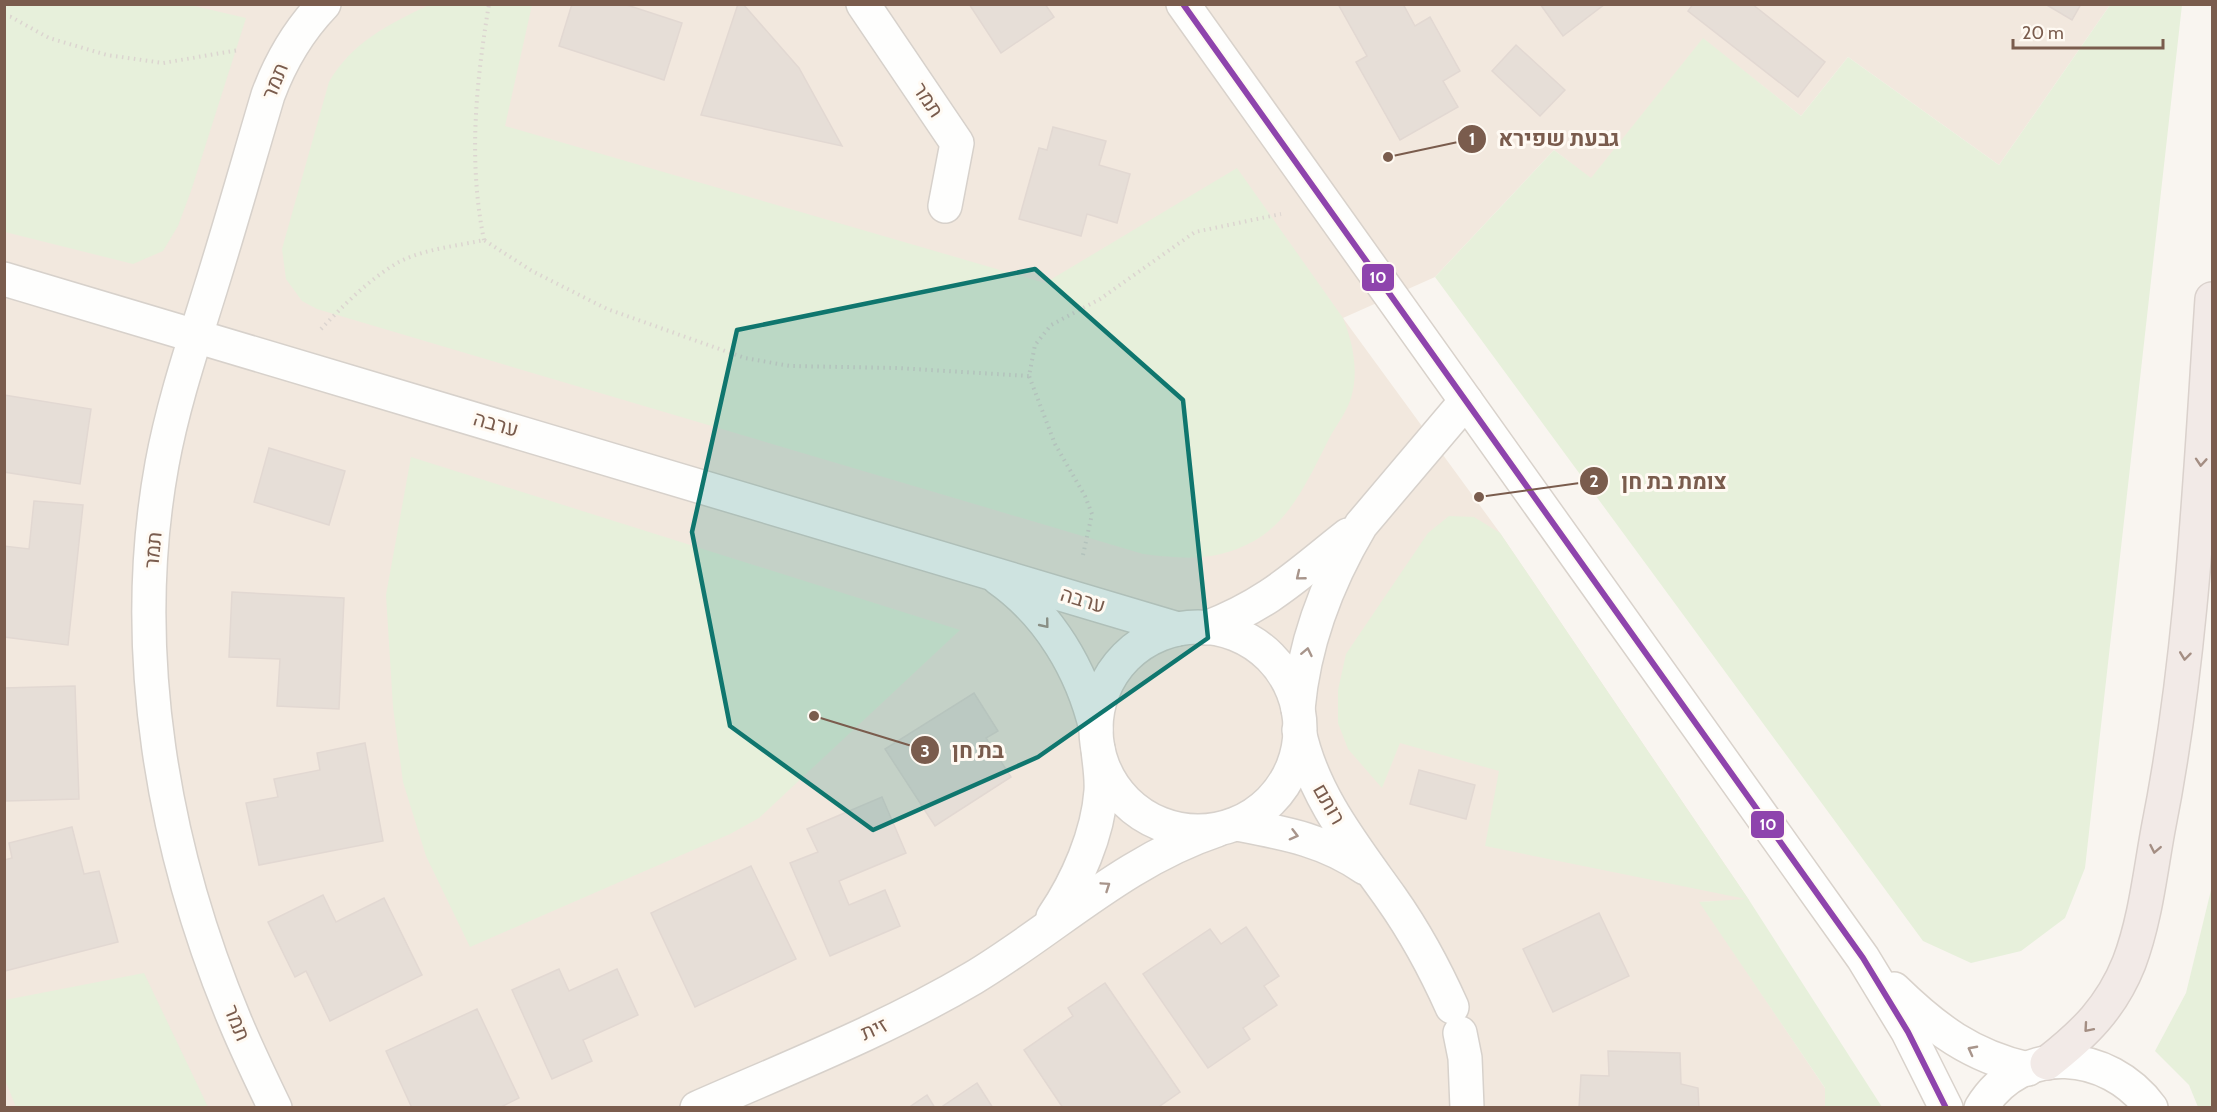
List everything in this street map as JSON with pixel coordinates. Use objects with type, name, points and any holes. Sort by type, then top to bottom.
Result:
[{"type":"highway","points":[[2037,1066],[2084,1034],[2107,1005],[2129,963],[2145,899],[2170,773],[2189,628],[2212,299]]},
{"type":"street","name":"תמר","points":[[275,1107],[234,1020],[193,904],[165,791],[151,680],[150,571],[162,465],[196,335],[268,95],[279,66],[293,41],[324,4]]},
{"type":"street","name":"תמר","points":[[863,4],[957,143],[945,206]]},
{"type":"street","points":[[1183,4],[1863,958],[1908,1032],[1946,1107]]},
{"type":"street","name":"ערבה","points":[[4,279],[1071,596],[1192,629]]},
{"type":"street","points":[[1361,525],[1336,572],[1316,619],[1304,667],[1298,749],[1284,785],[1255,814],[1227,827],[1179,829],[1142,815],[1114,786],[1104,768],[1097,739],[1103,690],[1118,666],[1141,645],[1232,618],[1274,595],[1361,525],[1466,402]]},
{"type":"street","name":"ערבה","points":[[987,570],[1025,601],[1061,645],[1089,697],[1097,739]]},
{"type":"street","points":[[1192,629],[1236,635],[1254,644],[1269,656],[1292,691],[1299,720]]},
{"type":"street","name":"רותם","points":[[1299,720],[1305,757],[1319,789],[1426,955],[1456,1020],[1466,1058],[1467,1107]]},
{"type":"street","name":"זית","points":[[1042,932],[1076,878],[1091,836],[1101,791],[1097,739]]},
{"type":"street","name":"רותם","points":[[1227,827],[1302,837],[1338,851],[1372,872]]},
{"type":"street","name":"זית","points":[[697,1107],[910,1012],[975,976],[1149,859],[1180,842],[1227,827]]},
{"type":"street","points":[[1863,958],[1925,1017],[1966,1047],[1987,1058],[2037,1066]]},
{"type":"street","points":[[1981,1107],[1997,1088],[2037,1066],[2066,1060],[2105,1068],[2122,1078],[2151,1107]]},
{"type":"path","points":[[484,240],[476,199],[474,148],[481,52],[489,4]]},
{"type":"path","points":[[4,16],[11,16],[50,38],[107,55],[163,63],[293,41]]},
{"type":"path","points":[[1071,596],[1090,530],[1092,514],[1085,496],[1055,444],[1029,376],[1035,345],[1051,325],[1100,299],[1195,232],[1326,205]]},
{"type":"path","points":[[289,363],[348,300],[399,262],[428,252],[484,240],[532,271],[607,309],[745,358],[790,366],[897,368],[1029,376]]},
{"type":"highlighted area","points":[[1035,269],[1183,400],[1208,638],[1038,757],[873,830],[730,726],[692,532],[737,330]]},
{"type":"shaded area","points":[[5,5],[2110,5],[1999,165],[1848,57],[1801,116],[1703,39],[1591,179],[1554,150],[1435,277],[1343,318],[1500,533],[1749,900],[1700,902],[1825,1088],[1825,1107],[5,1108]]},
{"type":"green space","points":[[5,5],[190,5],[246,18],[191,191],[178,226],[163,251],[133,264],[5,232]]},
{"type":"green space","points":[[429,5],[532,5],[505,126],[1045,283],[1237,168],[1343,318],[1350,337],[1355,368],[1349,403],[1300,494],[1268,532],[1240,548],[1213,556],[1186,558],[1158,556],[1143,554],[317,309],[302,301],[286,279],[282,249],[329,82],[338,68],[360,45],[386,27]]},
{"type":"green space","points":[[2110,5],[2182,5],[2085,868],[2065,918],[2021,951],[1971,963],[1923,941],[1435,277],[1554,150],[1591,178],[1703,38],[1801,116],[1848,57],[1999,165]]},
{"type":"green space","points":[[411,457],[960,630],[759,818],[730,834],[470,947],[426,856],[403,782],[393,707],[386,595]]},
{"type":"green space","points":[[1449,516],[1474,517],[1500,533],[1749,900],[1882,1107],[1825,1107],[1825,1088],[1699,902],[1746,899],[1485,846],[1499,771],[1400,743],[1382,788],[1348,749],[1338,723],[1338,690],[1346,654],[1428,533]]},
{"type":"green space","points":[[2212,886],[2212,1107],[2198,1107],[2189,1085],[2155,1051],[2186,993]]},
{"type":"green space","points":[[144,973],[208,1107],[16,1107],[5,1080],[5,1000]]},
{"type":"building","points":[[572,4],[624,4],[682,23],[664,80],[559,46]]},
{"type":"building","points":[[738,4],[743,4],[799,68],[842,146],[701,115]]},
{"type":"building","points":[[969,4],[1045,4],[1054,17],[1001,53]]},
{"type":"building","points":[[1338,4],[1403,4],[1415,26],[1430,17],[1460,71],[1443,81],[1458,107],[1400,140],[1356,62],[1367,56]]},
{"type":"building","points":[[1540,4],[1605,4],[1563,36]]},
{"type":"building","points":[[1693,4],[1752,4],[1825,62],[1798,97],[1688,11]]},
{"type":"building","points":[[2045,4],[2081,4],[2072,20]]},
{"type":"building","points":[[1516,45],[1565,90],[1540,116],[1492,71]]},
{"type":"building","points":[[1053,127],[1106,141],[1099,165],[1130,174],[1117,223],[1087,214],[1081,236],[1019,219],[1039,148],[1047,150]]},
{"type":"building","points":[[4,395],[91,409],[80,484],[4,472]]},
{"type":"building","points":[[269,448],[345,471],[329,525],[254,502]]},
{"type":"building","points":[[34,501],[83,505],[68,645],[4,637],[4,546],[29,549]]},
{"type":"building","points":[[232,592],[344,598],[339,709],[277,706],[280,659],[229,657]]},
{"type":"building","points":[[75,686],[79,799],[6,801],[4,688]]},
{"type":"building","points":[[974,693],[998,731],[986,738],[1011,777],[935,826],[885,749]]},
{"type":"building","points":[[365,743],[383,841],[259,865],[246,803],[278,797],[274,779],[320,770],[317,753]]},
{"type":"building","points":[[1419,770],[1475,785],[1466,819],[1410,804]]},
{"type":"building","points":[[882,797],[906,853],[839,881],[849,905],[885,890],[900,926],[830,956],[790,863],[818,852],[807,829]]},
{"type":"building","points":[[72,827],[84,874],[99,871],[118,942],[5,971],[4,860],[12,858],[9,843]]},
{"type":"building","points":[[751,866],[796,959],[695,1007],[651,913]]},
{"type":"building","points":[[323,895],[336,922],[384,898],[422,975],[330,1021],[306,971],[295,977],[268,922]]},
{"type":"building","points":[[1599,913],[1629,976],[1553,1012],[1523,949]]},
{"type":"building","points":[[1246,927],[1279,976],[1264,986],[1277,1005],[1243,1028],[1250,1039],[1208,1068],[1143,974],[1210,929],[1221,944]]},
{"type":"building","points":[[559,969],[569,991],[617,969],[638,1015],[583,1040],[592,1061],[552,1079],[512,990]]},
{"type":"building","points":[[1105,983],[1180,1092],[1157,1108],[1063,1108],[1024,1050],[1073,1016],[1068,1008]]},
{"type":"building","points":[[477,1009],[519,1098],[499,1108],[412,1108],[386,1051]]},
{"type":"building","points":[[1608,1051],[1680,1053],[1681,1084],[1698,1088],[1699,1108],[1579,1108],[1581,1075],[1609,1076]]},
{"type":"building","points":[[977,1083],[993,1108],[940,1108]]},
{"type":"building","points":[[927,1095],[935,1108],[908,1108]]},
{"type":"transit line","name":"10","points":[[1183,4],[1863,958],[1908,1032],[1946,1108]]},
{"type":"place","name":"גבעת שפירא","points":[[1388,157]]},
{"type":"place","name":"צומת בת חן","points":[[1479,497]]},
{"type":"place","name":"בת חן","points":[[814,716]]}]
